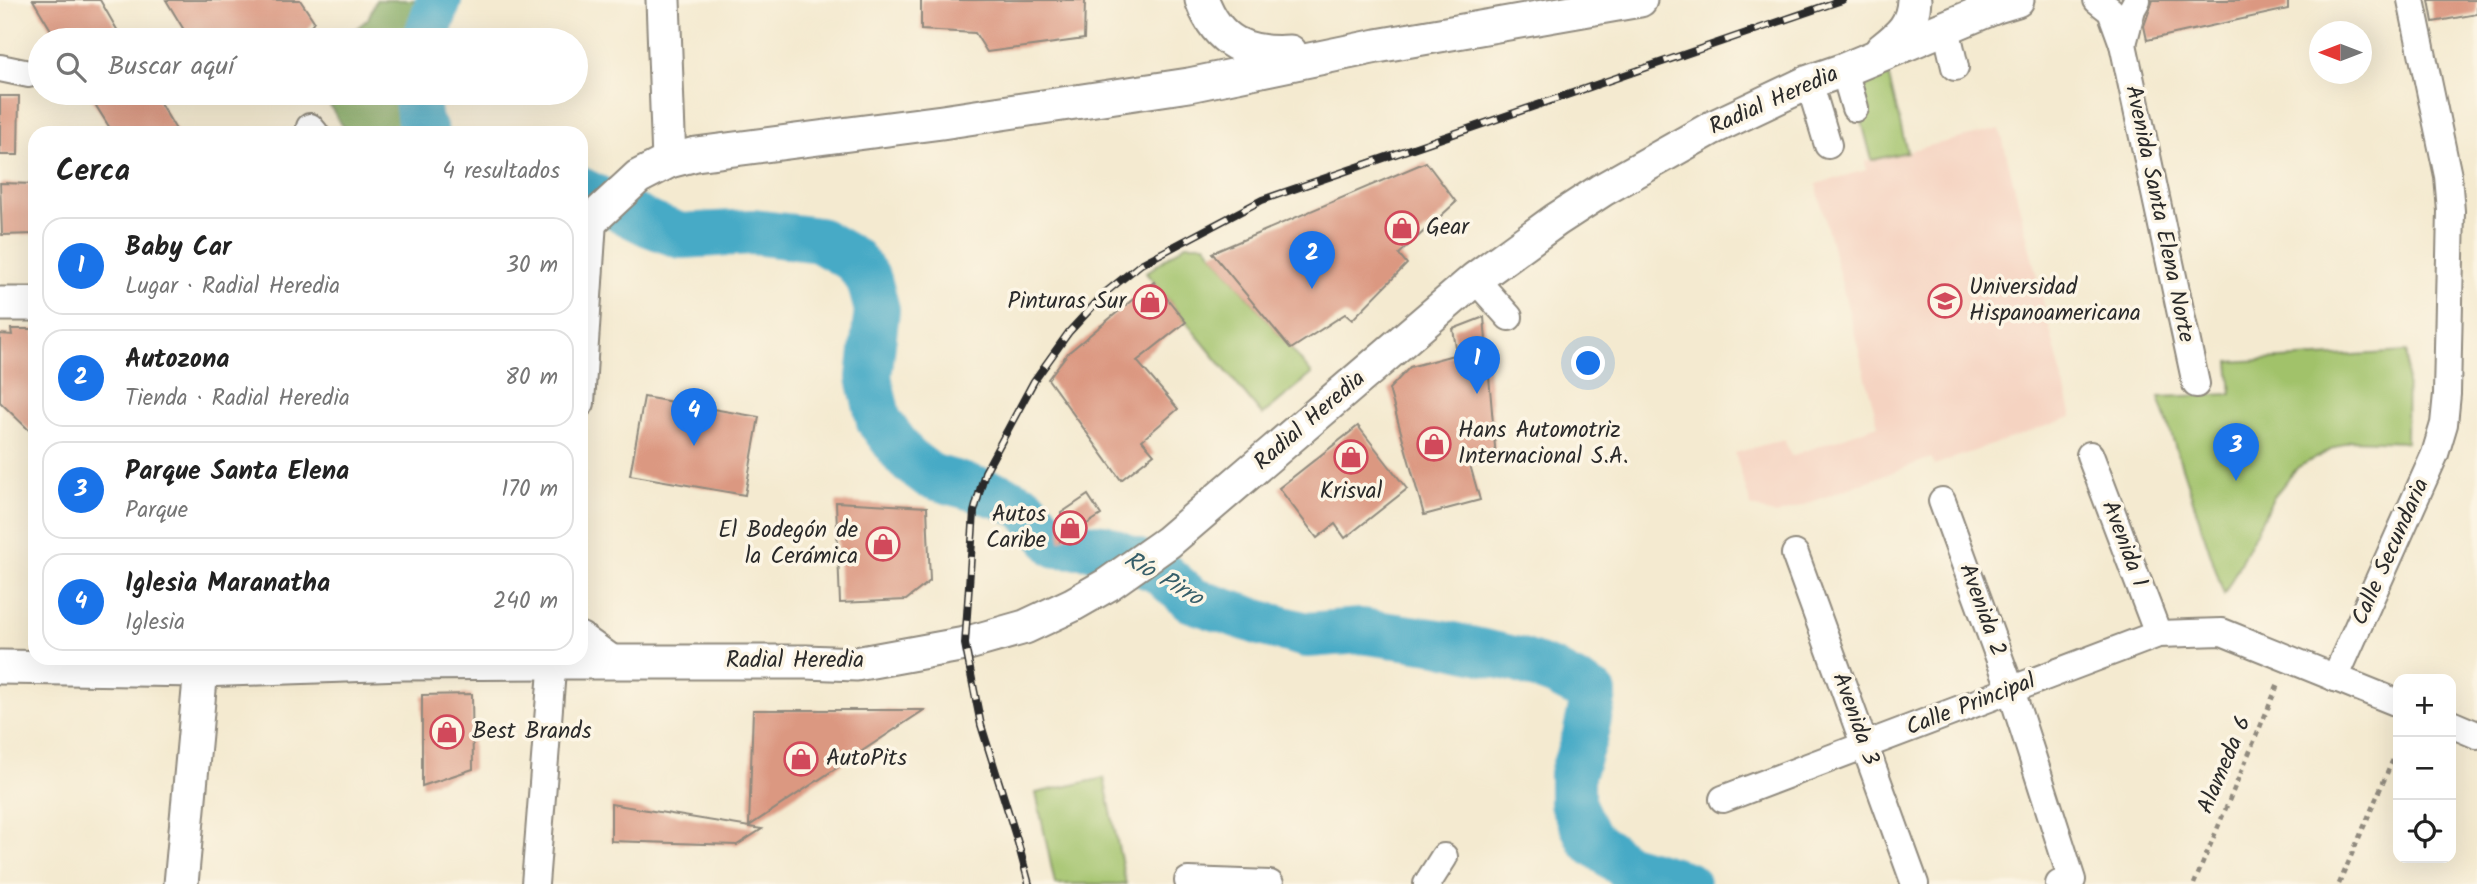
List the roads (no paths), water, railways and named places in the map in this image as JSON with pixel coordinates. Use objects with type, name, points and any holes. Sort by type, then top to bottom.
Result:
[{"type":"main road","points":[[663,0],[669,161]]},
{"type":"main road","points":[[1202,0],[1215,27],[1235,44],[1255,52],[1377,46]]},
{"type":"main road","points":[[591,222],[638,177],[669,161],[696,154],[942,122],[1189,85],[1377,46],[1640,0]]},
{"type":"main road","points":[[1858,64],[1904,33],[1911,21],[1914,0]]},
{"type":"main road","name":"Radial Heredia","points":[[588,661],[856,664],[965,644],[1025,627],[1107,585],[1168,542],[1475,279],[1556,219],[1712,128],[1809,82],[2017,0]]},
{"type":"main road","points":[[0,304],[28,304]]},
{"type":"main road","name":"Radial Heredia","points":[[0,667],[134,665]]},
{"type":"main road","points":[[181,884],[201,665]]},
{"type":"street","name":"Avenida Santa Elena Norte","points":[[2097,0],[2111,11],[2123,44],[2196,384]]},
{"type":"street","name":"Avenida Santa Elena Norte","points":[[2123,44],[2137,0]]},
{"type":"street","name":"Calle Secundaria","points":[[2335,678],[2435,454],[2444,424],[2451,211],[2448,176],[2411,0]]},
{"type":"street","points":[[1946,28],[1955,67]]},
{"type":"street","points":[[1855,108],[1858,64]]},
{"type":"street","points":[[0,68],[28,74]]},
{"type":"street","points":[[1809,82],[1828,145]]},
{"type":"street","points":[[588,276],[591,222]]},
{"type":"street","points":[[1475,279],[1509,317]]},
{"type":"street","name":"Avenida 1","points":[[2090,455],[2158,634]]},
{"type":"street","name":"Avenida 2","points":[[1942,501],[2011,690],[2065,882]]},
{"type":"street","name":"Avenida 3","points":[[1795,554],[1915,884]]},
{"type":"street","name":"Calle Principal","points":[[1723,799],[2158,634],[2222,632],[2335,678]]},
{"type":"street","points":[[588,641],[617,662]]},
{"type":"street","points":[[535,884],[552,665]]},
{"type":"street","points":[[2335,678],[2393,701]]},
{"type":"street","points":[[2456,726],[2477,734]]},
{"type":"street","points":[[1427,884],[1444,857]]},
{"type":"street","points":[[1188,881],[1270,884]]},
{"type":"waterway","name":"Río Pirro","points":[[429,28],[439,0]]},
{"type":"waterway","name":"Río Pirro","points":[[418,105],[422,126]]},
{"type":"waterway","name":"Río Pirro","points":[[588,194],[649,224],[681,236],[753,232],[819,240],[854,260],[869,280],[877,310],[869,377],[879,421],[906,458],[930,476],[1000,496],[1025,507],[1057,545],[1103,547],[1159,571],[1192,600],[1264,624],[1307,635],[1361,631],[1439,642],[1518,660],[1554,673],[1594,694],[1585,736],[1572,774],[1572,803],[1589,839],[1625,866],[1687,884]]},
{"type":"railway","points":[[1029,884],[981,725],[965,644],[974,512],[985,472],[1034,381],[1069,332],[1106,292],[1141,264],[1262,200],[1842,0]]},
{"type":"place","name":"Gear","points":[[1402,228]]},
{"type":"place","name":"Autozona","points":[[1312,289]]},
{"type":"place","name":"Universidad Hispanoamericana","points":[[1945,301]]},
{"type":"place","name":"Pinturas Sur","points":[[1150,302]]},
{"type":"place","name":"Baby Car","points":[[1477,394]]},
{"type":"place","name":"Hans Automotriz Internacional S.A.","points":[[1434,444]]},
{"type":"place","name":"Iglesia Maranatha","points":[[694,446]]},
{"type":"place","name":"Krisval","points":[[1351,457]]},
{"type":"place","name":"Parque Santa Elena","points":[[2236,481]]},
{"type":"place","name":"Autos Caribe","points":[[1070,528]]},
{"type":"place","name":"El Bodegón de la Cerámica","points":[[883,544]]},
{"type":"place","name":"Best Brands","points":[[447,732]]},
{"type":"place","name":"AutoPits","points":[[801,759]]}]
